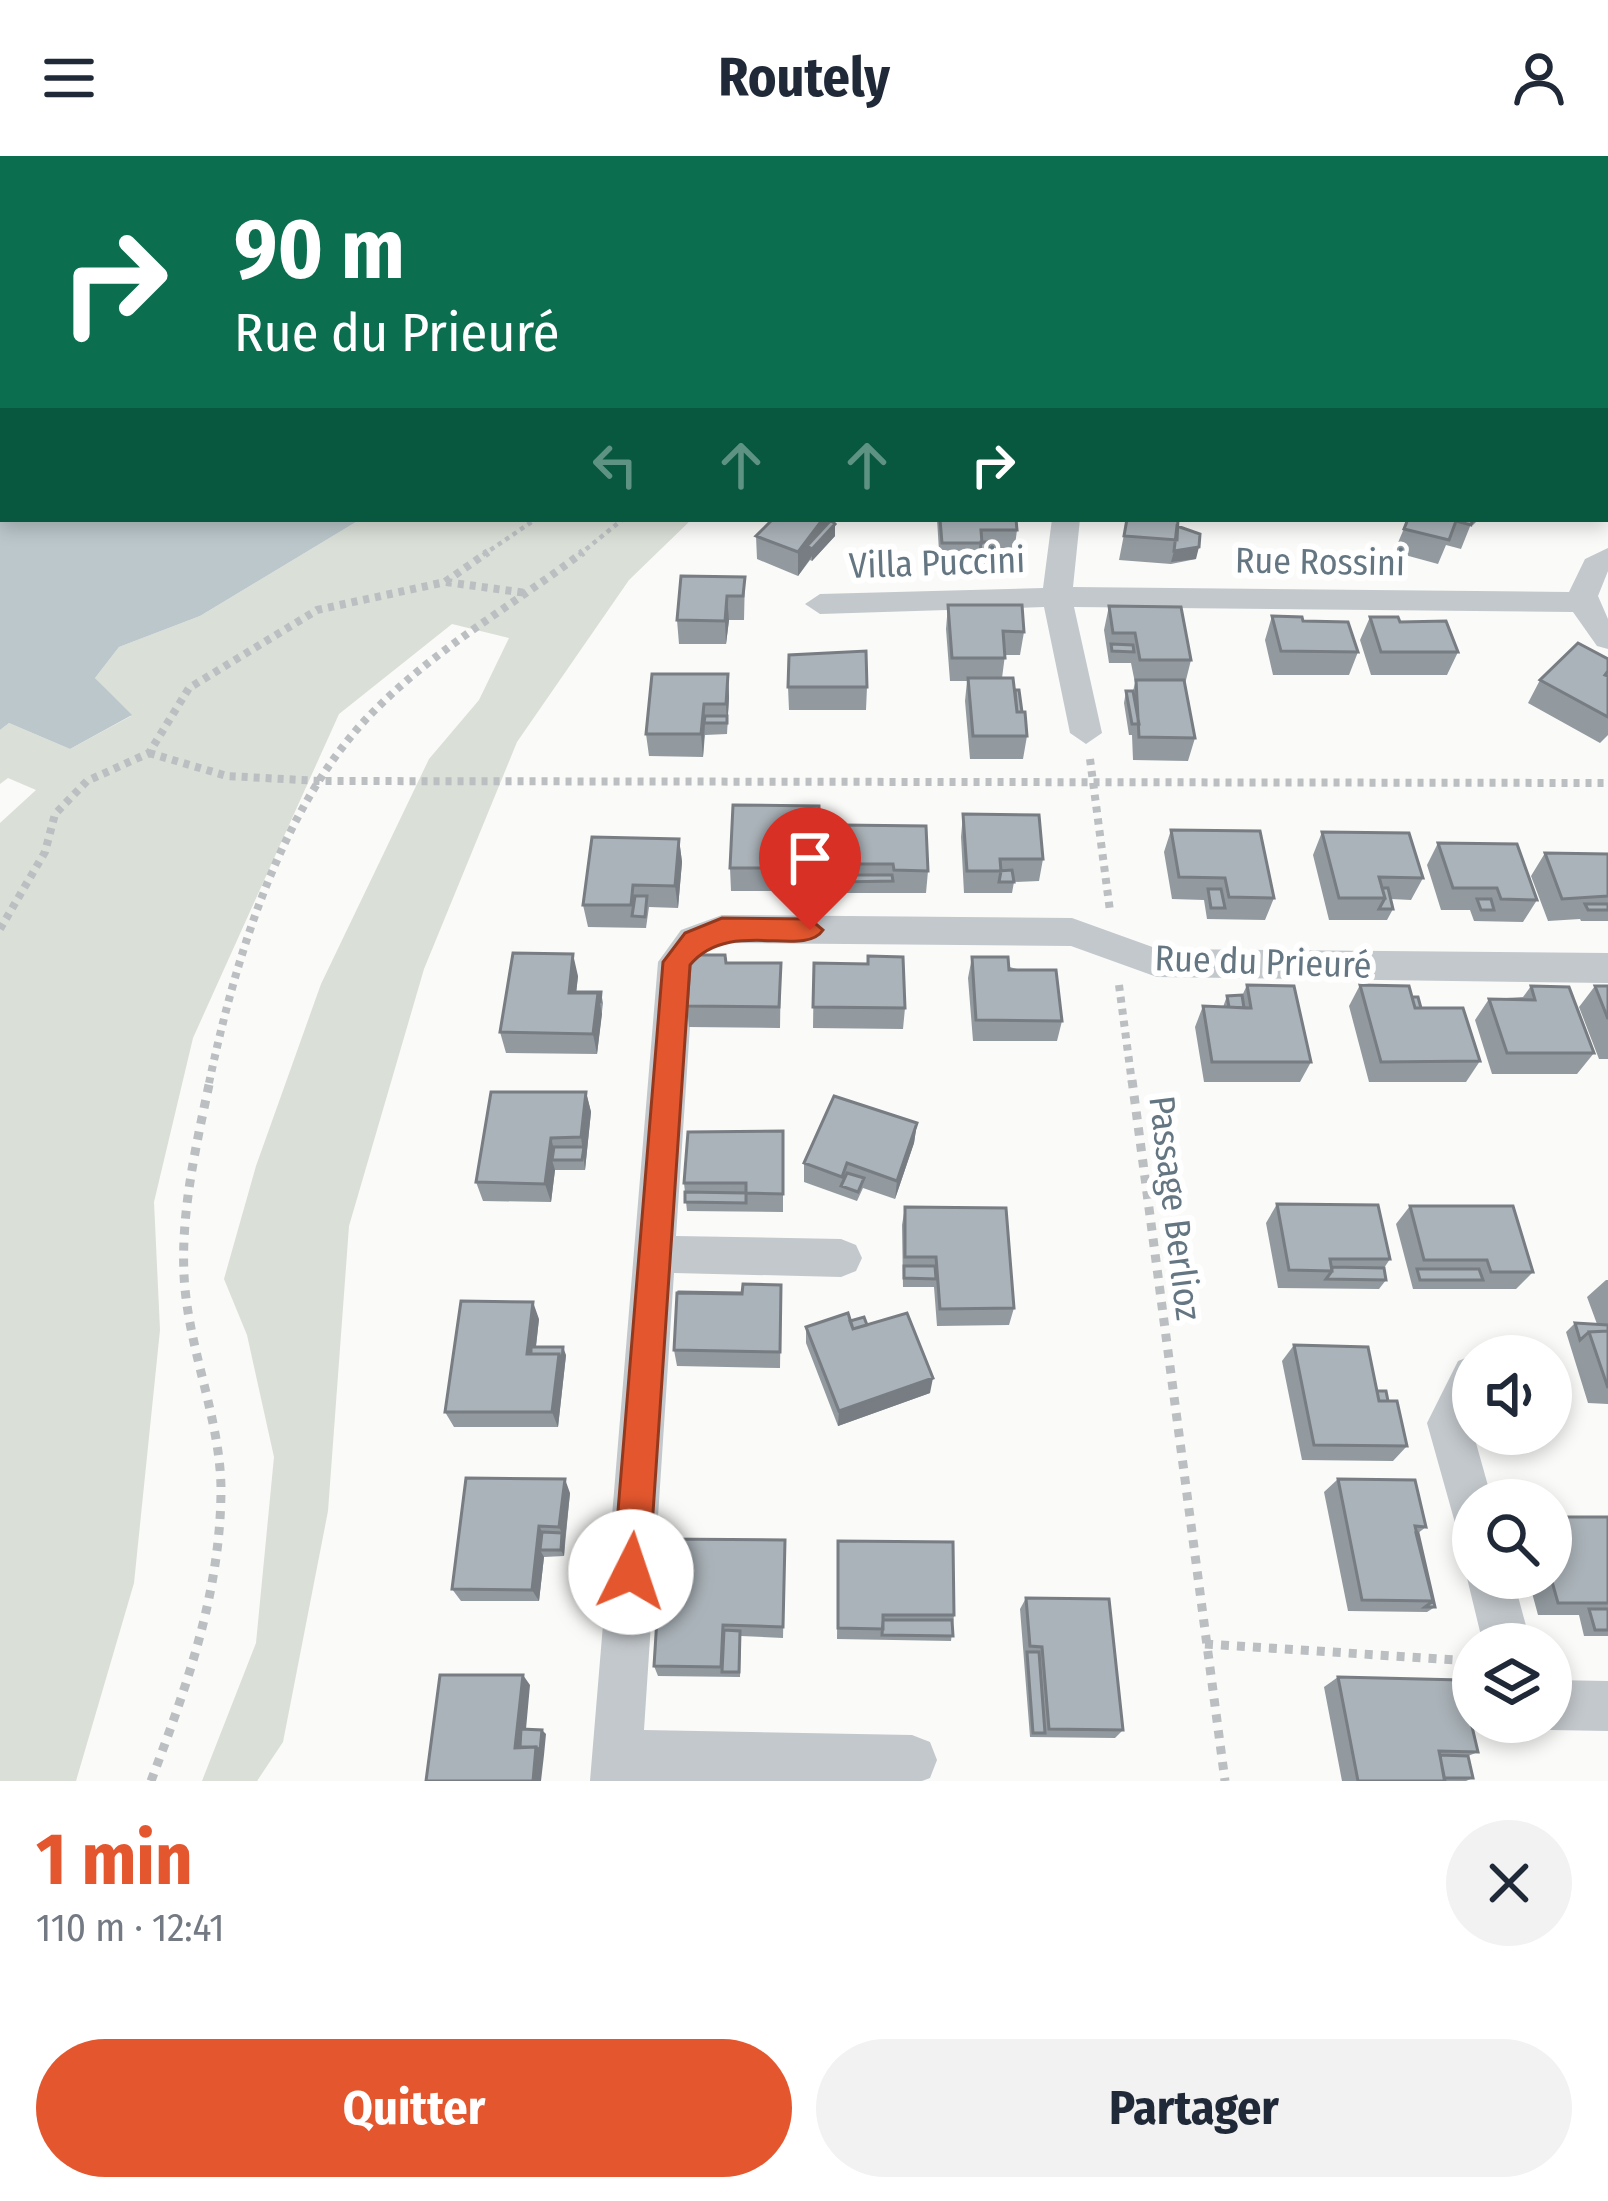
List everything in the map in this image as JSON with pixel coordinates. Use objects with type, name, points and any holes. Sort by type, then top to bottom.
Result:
[{"type":"street","points":[[1066,522],[1057,597],[1086,733]]},
{"type":"street","points":[[1608,557],[1589,570],[1581,585],[1582,602],[1608,638]]},
{"type":"street","name":"Rue Rossini","points":[[1057,597],[1582,602]]},
{"type":"street","name":"Villa Puccini","points":[[820,604],[1057,597]]},
{"type":"street","name":"Rue du Prieuré","points":[[616,1767],[676,962],[694,940],[722,929],[1072,932],[1157,963],[1608,968]]},
{"type":"street","points":[[654,1255],[841,1258]]},
{"type":"street","points":[[1572,1705],[1608,1706]]},
{"type":"street","points":[[616,1767],[912,1760]]},
{"type":"path","points":[[445,582],[532,522]]},
{"type":"path","points":[[151,1781],[198,1658],[218,1548],[219,1459],[184,1276],[190,1172],[229,1010],[288,847],[320,781],[347,740],[415,675],[619,522]]},
{"type":"path","points":[[0,929],[45,852],[56,814],[87,781],[149,753],[189,688],[317,610],[445,582],[526,592]]},
{"type":"path","points":[[149,753],[227,776],[320,781],[1608,783]]},
{"type":"path","name":"Passage Berlioz","points":[[1093,779],[1225,1781]]},
{"type":"path","points":[[1205,1644],[1452,1660]]},
{"type":"shaded area","points":[[0,522],[356,522],[200,616],[119,647],[95,678],[132,715],[70,749],[9,723],[0,730]]},
{"type":"shaded area","points":[[356,522],[689,522],[629,580],[517,742],[424,969],[349,1226],[328,1511],[283,1742],[257,1781],[202,1781],[256,1643],[274,1457],[247,1335],[224,1279],[256,1166],[321,984],[429,759],[479,700],[509,638],[452,624],[339,714],[193,1038],[154,1202],[160,1330],[134,1583],[76,1781],[0,1781],[0,823],[36,790],[8,778],[0,784],[0,730],[9,723],[70,749],[131,716],[95,678],[119,647],[200,616]]},
{"type":"building","points":[[770,522],[821,522],[798,552],[756,536]]},
{"type":"building","points":[[829,522],[835,524],[812,549],[807,546]]},
{"type":"building","points":[[940,522],[1016,522],[1017,530],[981,530],[982,543],[942,543]]},
{"type":"building","points":[[1126,522],[1178,522],[1177,540],[1124,536]]},
{"type":"building","points":[[1407,522],[1456,522],[1449,540],[1404,529]]},
{"type":"building","points":[[1177,526],[1200,534],[1199,547],[1174,551]]},
{"type":"building","points":[[981,542],[988,542],[989,555],[980,555]]},
{"type":"building","points":[[681,576],[745,577],[743,596],[727,596],[725,621],[677,620]]},
{"type":"building","points":[[948,605],[1022,605],[1024,632],[1003,631],[1005,658],[952,658]]},
{"type":"building","points":[[1109,606],[1181,607],[1191,660],[1140,660],[1135,633],[1113,633]]},
{"type":"building","points":[[1272,616],[1348,622],[1358,652],[1281,651]]},
{"type":"building","points":[[1370,617],[1446,621],[1458,652],[1381,652]]},
{"type":"building","points":[[1578,643],[1608,659],[1608,717],[1540,680]]},
{"type":"building","points":[[1111,644],[1133,645],[1134,652],[1112,651]]},
{"type":"building","points":[[866,651],[867,687],[788,687],[789,655]]},
{"type":"building","points":[[652,674],[728,674],[726,704],[704,704],[701,734],[646,734]]},
{"type":"building","points":[[968,678],[1013,678],[1017,712],[1025,712],[1027,736],[973,736]]},
{"type":"building","points":[[1136,680],[1184,680],[1195,738],[1139,737]]},
{"type":"building","points":[[1015,690],[1019,690],[1022,712],[1017,712]]},
{"type":"building","points":[[1126,691],[1133,691],[1139,724],[1132,724]]},
{"type":"building","points":[[705,716],[727,716],[727,723],[704,723]]},
{"type":"building","points":[[733,805],[819,806],[820,849],[776,848],[776,868],[730,868]]},
{"type":"building","points":[[963,814],[1039,815],[1043,859],[1000,859],[1001,871],[967,871]]},
{"type":"building","points":[[841,825],[926,826],[928,871],[894,870],[893,864],[841,864]]},
{"type":"building","points":[[1171,830],[1260,831],[1274,898],[1229,897],[1225,878],[1179,877]]},
{"type":"building","points":[[1322,832],[1409,833],[1423,878],[1379,877],[1385,898],[1339,898]]},
{"type":"building","points":[[592,837],[679,839],[675,886],[633,885],[631,905],[583,905]]},
{"type":"building","points":[[1438,843],[1517,844],[1537,900],[1501,899],[1497,888],[1453,888]]},
{"type":"building","points":[[1545,853],[1608,854],[1608,896],[1562,899]]},
{"type":"building","points":[[777,859],[789,859],[789,880],[777,879]]},
{"type":"building","points":[[1012,870],[1014,882],[999,882],[998,871]]},
{"type":"building","points":[[841,875],[892,875],[893,881],[841,882]]},
{"type":"building","points":[[1382,888],[1388,888],[1393,909],[1379,909],[1385,898]]},
{"type":"building","points":[[1208,889],[1221,889],[1225,908],[1211,908]]},
{"type":"building","points":[[635,896],[647,896],[645,917],[632,916]]},
{"type":"building","points":[[1477,899],[1491,899],[1494,910],[1481,910]]},
{"type":"building","points":[[1585,904],[1608,904],[1608,910],[1588,910]]},
{"type":"building","points":[[513,953],[573,954],[569,993],[598,993],[593,1034],[500,1032]]},
{"type":"building","points":[[691,955],[725,955],[726,963],[781,963],[779,1007],[687,1006]]},
{"type":"building","points":[[868,956],[903,957],[905,1008],[813,1007],[814,963],[868,964]]},
{"type":"building","points":[[972,957],[1008,957],[1009,970],[1056,970],[1062,1021],[976,1020]]},
{"type":"building","points":[[1247,985],[1294,986],[1311,1062],[1212,1062],[1203,1006],[1251,1008]]},
{"type":"building","points":[[1360,985],[1409,986],[1415,1008],[1463,1008],[1480,1061],[1381,1062]]},
{"type":"building","points":[[1531,986],[1569,987],[1594,1053],[1507,1053],[1489,999],[1535,1000]]},
{"type":"building","points":[[1595,986],[1608,986],[1608,1019]]},
{"type":"building","points":[[1242,995],[1244,1008],[1229,1007],[1227,996]]},
{"type":"building","points":[[491,1092],[586,1092],[581,1137],[551,1138],[545,1184],[476,1182]]},
{"type":"building","points":[[834,1096],[917,1123],[897,1181],[847,1163],[842,1177],[804,1163]]},
{"type":"building","points":[[783,1131],[783,1194],[746,1193],[746,1183],[684,1183],[688,1132]]},
{"type":"building","points":[[554,1147],[584,1147],[582,1160],[552,1160]]},
{"type":"building","points":[[847,1173],[864,1178],[858,1192],[841,1186]]},
{"type":"building","points":[[685,1192],[746,1193],[746,1203],[685,1202]]},
{"type":"building","points":[[1277,1204],[1378,1205],[1390,1259],[1330,1259],[1332,1271],[1289,1270]]},
{"type":"building","points":[[1410,1206],[1513,1206],[1533,1272],[1491,1272],[1487,1260],[1424,1260]]},
{"type":"building","points":[[905,1207],[1006,1208],[1014,1308],[940,1309],[936,1257],[905,1257]]},
{"type":"building","points":[[904,1266],[935,1266],[936,1279],[904,1278]]},
{"type":"building","points":[[1332,1267],[1384,1268],[1386,1280],[1326,1279]]},
{"type":"building","points":[[1417,1269],[1479,1269],[1483,1280],[1420,1280]]},
{"type":"building","points":[[743,1284],[781,1285],[780,1352],[674,1350],[677,1293],[742,1294]]},
{"type":"building","points":[[461,1301],[533,1302],[527,1354],[559,1354],[552,1412],[445,1412]]},
{"type":"building","points":[[848,1313],[853,1329],[907,1313],[933,1378],[839,1411],[806,1327]]},
{"type":"building","points":[[864,1317],[867,1325],[853,1329],[850,1321]]},
{"type":"building","points":[[1575,1323],[1608,1325],[1608,1331],[1589,1332],[1580,1340]]},
{"type":"building","points":[[1608,1331],[1608,1388],[1589,1332]]},
{"type":"building","points":[[1294,1345],[1368,1347],[1379,1401],[1397,1401],[1407,1446],[1314,1445]]},
{"type":"building","points":[[531,1347],[563,1347],[562,1362],[559,1354],[531,1354]]},
{"type":"building","points":[[466,1478],[565,1479],[559,1527],[539,1526],[532,1590],[452,1589]]},
{"type":"building","points":[[1338,1479],[1415,1480],[1426,1527],[1415,1526],[1433,1601],[1362,1600]]},
{"type":"building","points":[[1572,1517],[1608,1517],[1608,1603],[1558,1603],[1557,1599],[1572,1599]]},
{"type":"building","points":[[542,1532],[562,1533],[561,1550],[540,1550]]},
{"type":"building","points":[[1416,1533],[1435,1607],[1425,1607],[1433,1601]]},
{"type":"building","points":[[662,1539],[785,1540],[783,1627],[723,1625],[721,1667],[654,1666]]},
{"type":"building","points":[[838,1541],[953,1542],[954,1615],[883,1615],[883,1629],[838,1628]]},
{"type":"building","points":[[1026,1598],[1109,1599],[1123,1730],[1049,1729],[1042,1647],[1030,1646]]},
{"type":"building","points":[[1589,1609],[1608,1609],[1608,1630],[1595,1630]]},
{"type":"building","points":[[883,1620],[952,1620],[953,1636],[882,1635]]},
{"type":"building","points":[[724,1630],[740,1631],[739,1672],[722,1672]]},
{"type":"building","points":[[1027,1652],[1039,1652],[1045,1733],[1033,1733]]},
{"type":"building","points":[[440,1675],[523,1675],[515,1748],[536,1747],[533,1781],[426,1781]]},
{"type":"building","points":[[1338,1677],[1452,1680],[1452,1743],[1476,1743],[1478,1752],[1439,1751],[1445,1781],[1358,1781]]},
{"type":"building","points":[[521,1729],[542,1730],[540,1751],[520,1747]]},
{"type":"building","points":[[1440,1755],[1468,1756],[1473,1778],[1444,1778]]},
{"type":"route","points":[[631,1572],[676,962],[694,940],[722,929],[810,930]]}]
